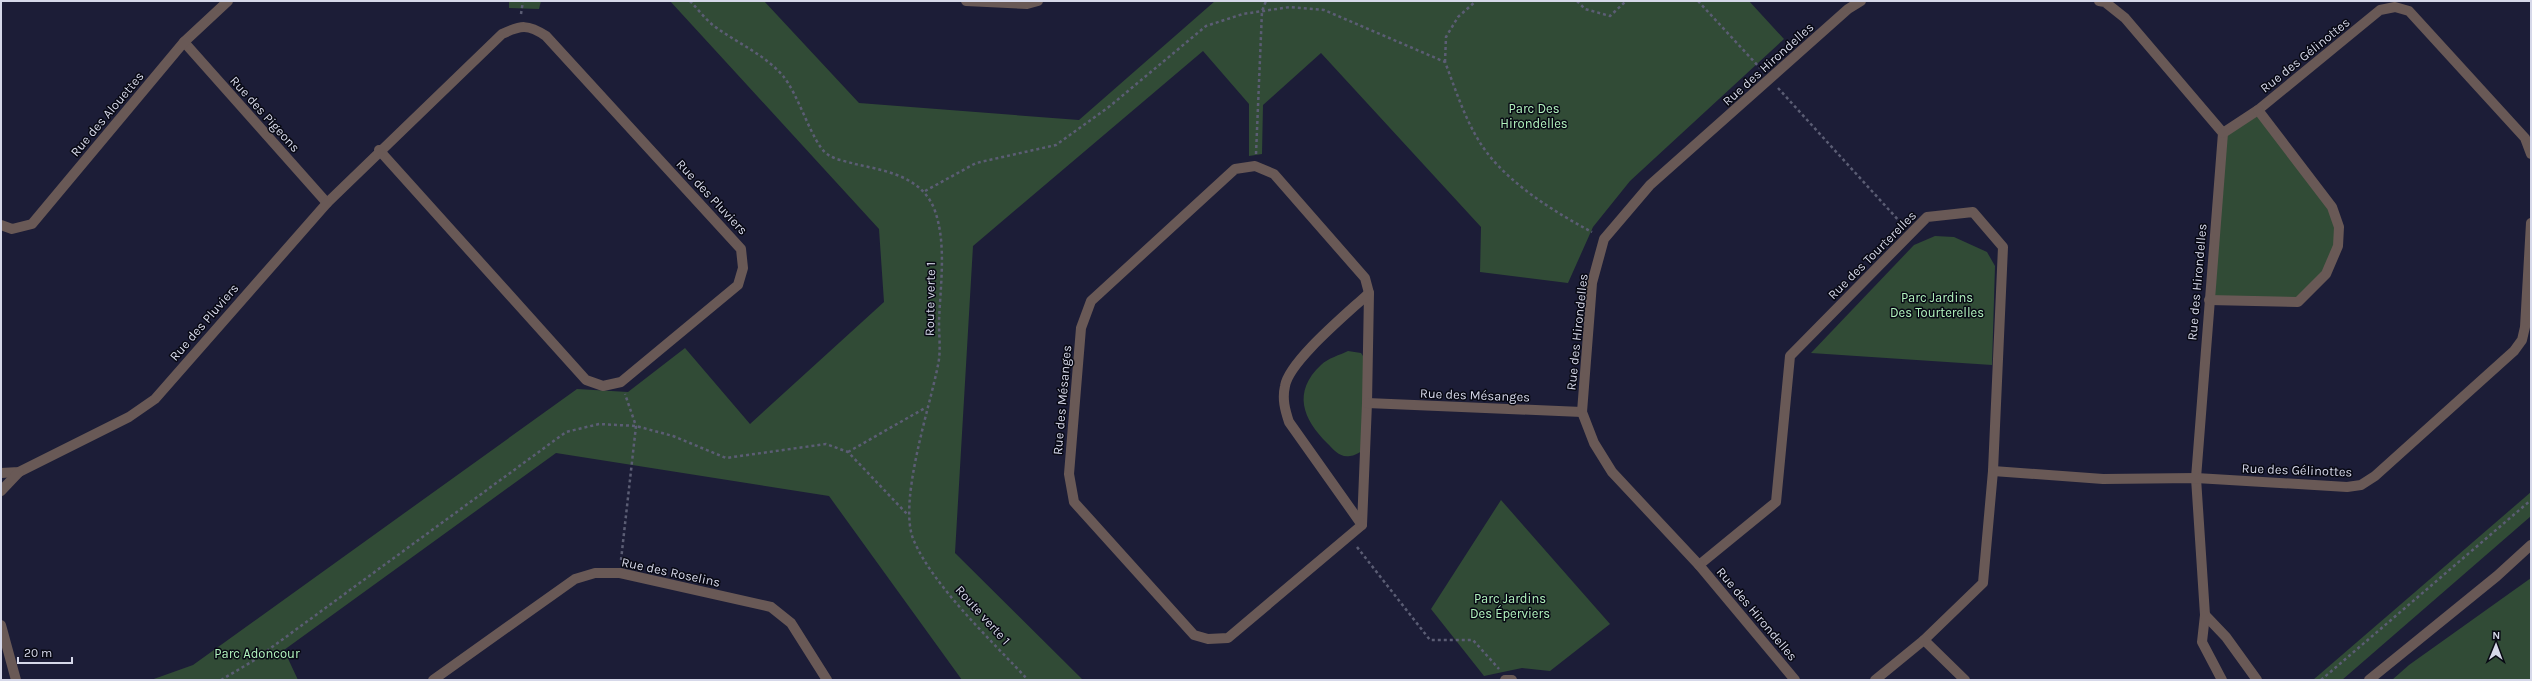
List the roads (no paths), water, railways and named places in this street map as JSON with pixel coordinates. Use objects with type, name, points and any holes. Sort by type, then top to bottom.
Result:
[{"type":"street","name":"Rue des Alouettes","points":[[1,225],[12,229],[32,224],[184,42],[228,1]]},
{"type":"street","points":[[966,1],[1027,4],[1038,1]]},
{"type":"street","name":"Rue des Hirondelles","points":[[1795,680],[1699,565],[1612,472],[1594,443],[1582,412],[1592,283],[1604,239],[1650,184],[1770,80],[1848,9],[1861,1]]},
{"type":"street","points":[[2104,2],[2125,18],[2223,133]]},
{"type":"street","name":"Rue des Gélinottes","points":[[2223,133],[2258,110],[2380,10],[2395,7],[2409,11],[2525,138],[2531,154]]},
{"type":"street","name":"Rue des Pluviers","points":[[1,491],[19,472],[129,417],[154,399],[326,202],[380,150],[502,34],[519,26],[535,29],[546,36],[741,249],[743,268],[738,285],[621,382],[603,386],[586,380],[380,150]]},
{"type":"street","name":"Rue des Pigeons","points":[[184,42],[326,202]]},
{"type":"street","points":[[2208,300],[2298,302],[2326,274],[2338,246],[2339,227],[2332,207],[2258,110]]},
{"type":"street","name":"Rue des Hirondelles","points":[[2222,680],[2202,642],[2204,615],[2196,478],[2208,300],[2223,133]]},
{"type":"street","name":"Rue des Mésanges","points":[[1362,525],[1228,638],[1208,639],[1194,635],[1074,502],[1069,474],[1081,328],[1091,302],[1235,169],[1255,166],[1274,174],[1365,278],[1369,293]]},
{"type":"street","name":"Rue des Tourterelles","points":[[1699,565],[1776,502],[1790,356],[1927,218],[1973,212],[2003,247],[1993,471],[1983,583],[1924,640],[1875,680]]},
{"type":"street","name":"Rue des Gélinottes","points":[[1993,471],[2102,480],[2196,478],[2347,487],[2361,485],[2375,476],[2514,352],[2522,340],[2525,327],[2531,223]]},
{"type":"street","points":[[1362,525],[1368,403],[1369,293]]},
{"type":"street","points":[[1362,525],[1289,422],[1283,404],[1285,385],[1292,368],[1369,293]]},
{"type":"street","name":"Rue des Mésanges","points":[[1368,403],[1582,412]]},
{"type":"street","name":"Rue des Pluviers","points":[[1,473],[19,472]]},
{"type":"street","points":[[2369,680],[2496,576],[2531,545]]},
{"type":"street","points":[[2496,576],[2531,554]]},
{"type":"street","name":"Rue des Roselins","points":[[433,680],[575,579],[596,573],[620,573],[771,607],[790,623],[827,680]]},
{"type":"street","points":[[2204,615],[2226,637],[2257,680]]},
{"type":"street","points":[[1,625],[16,680]]},
{"type":"street","points":[[1924,640],[1965,680]]},
{"type":"park label","name":"Parc Des Hirondelles","points":[[1534,116]]},
{"type":"park label","name":"Parc Jardins Des Tourterelles","points":[[1937,304]]},
{"type":"park label","name":"Parc Jardins Des Éperviers","points":[[1510,606]]},
{"type":"park label","name":"Parc Adoncour","points":[[257,653]]}]
